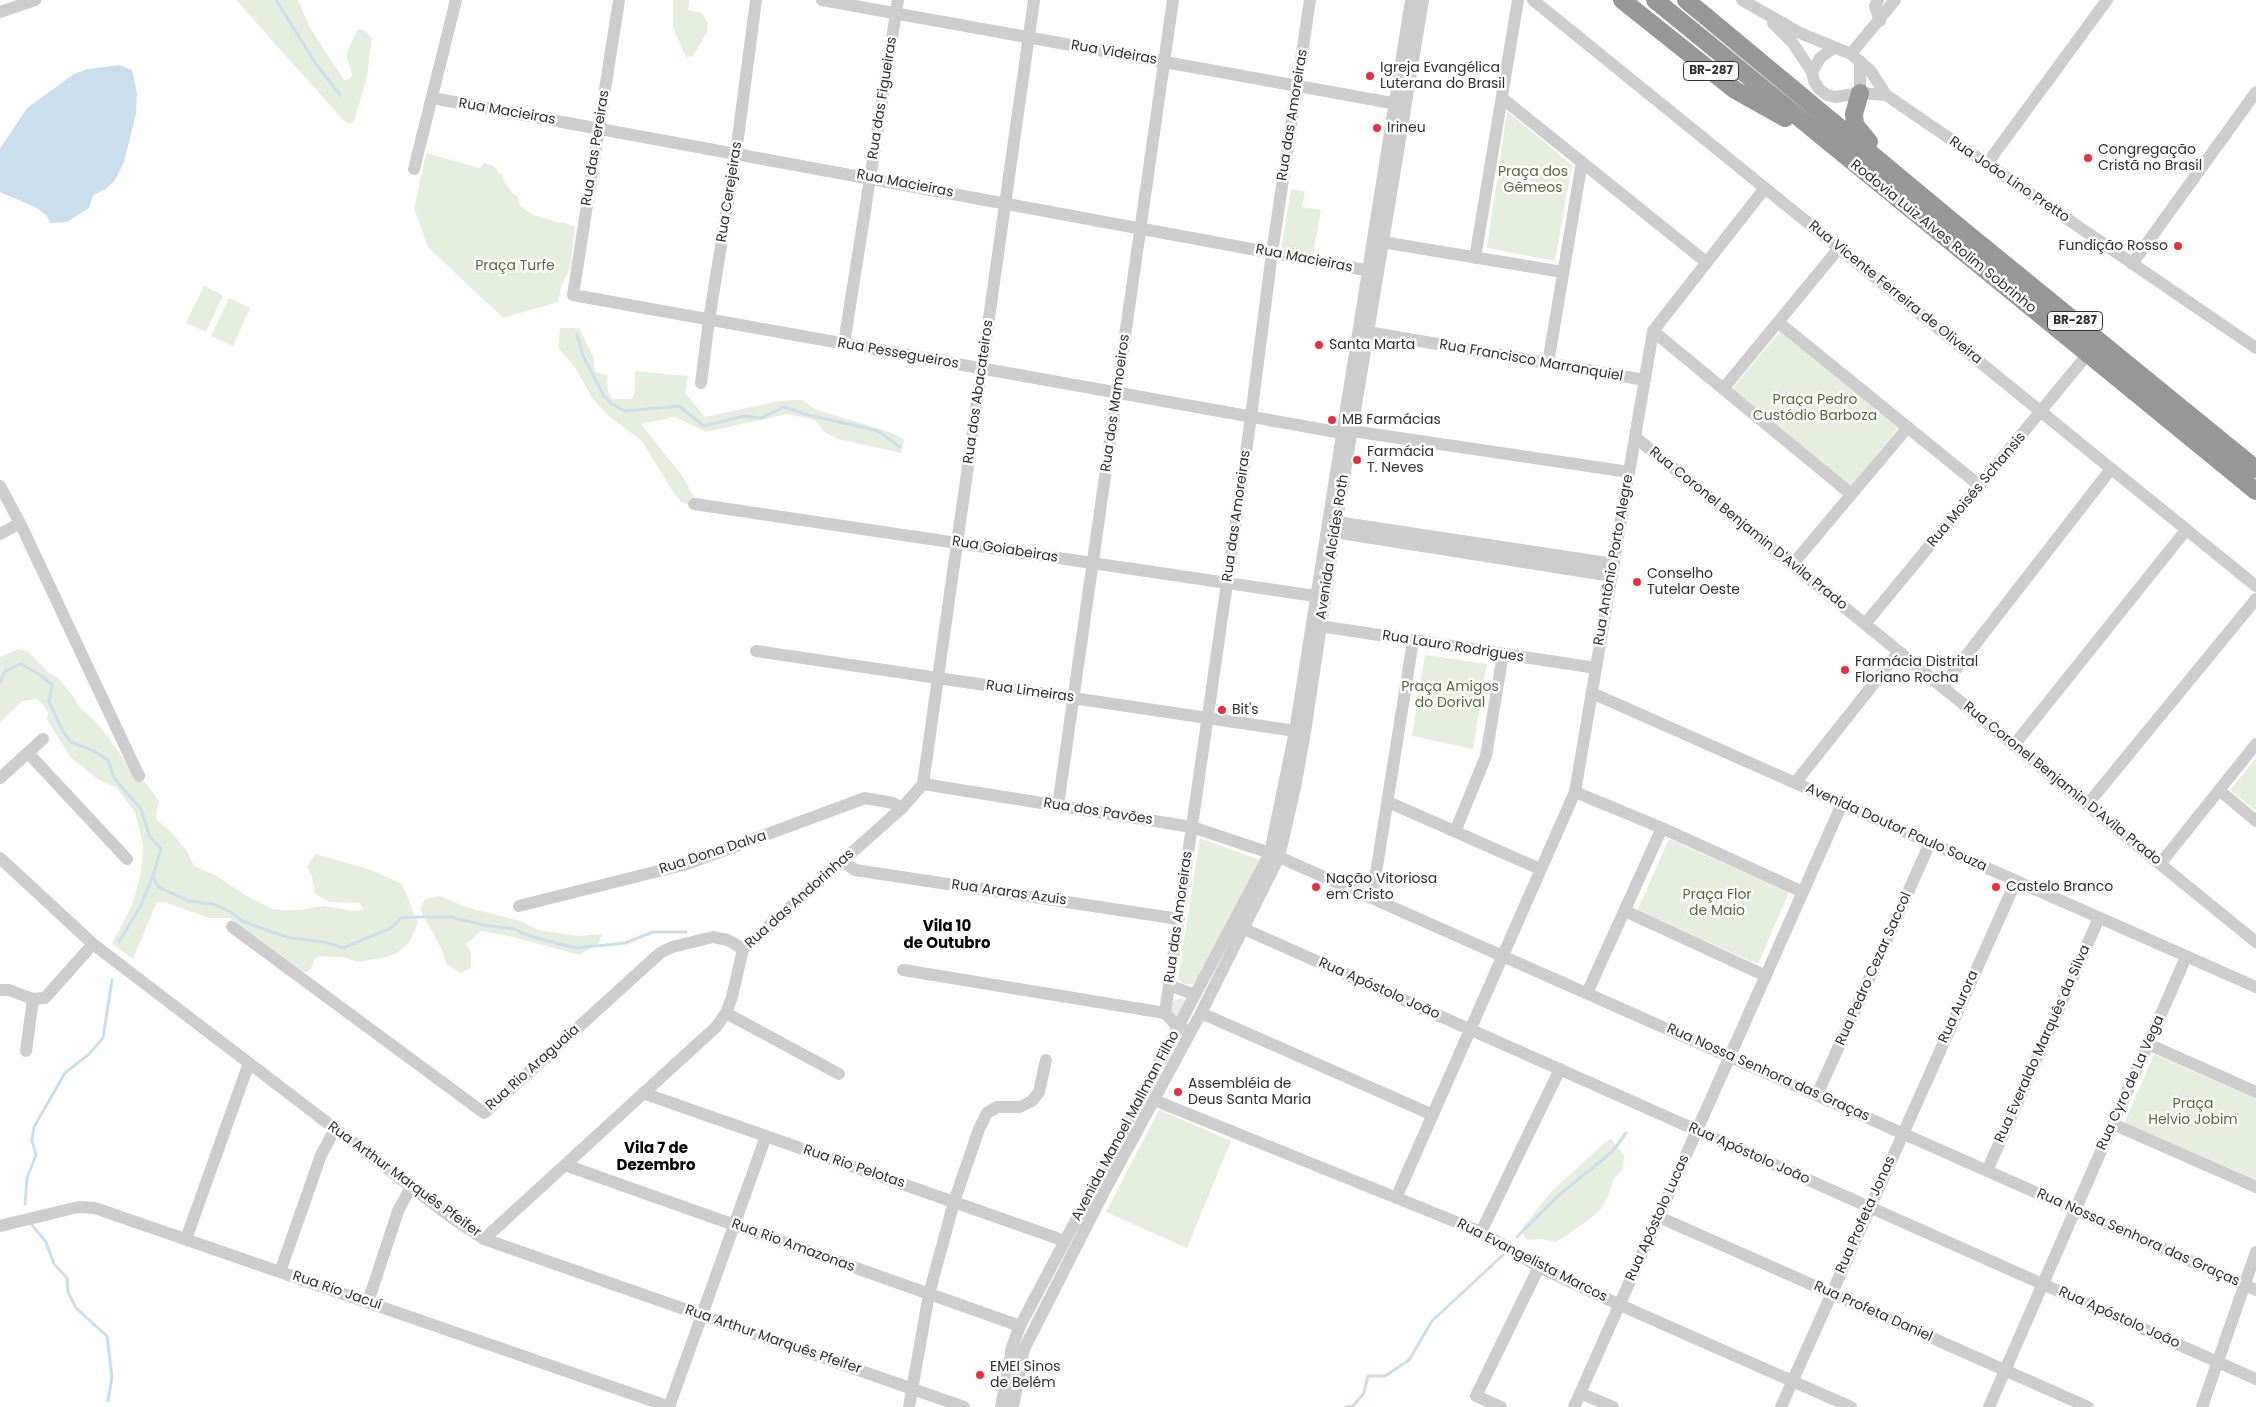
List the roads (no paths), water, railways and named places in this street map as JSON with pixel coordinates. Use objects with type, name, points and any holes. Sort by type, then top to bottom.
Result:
[{"type":"highway","name":"BR-287","points":[[1622,0],[1735,90],[1785,118],[1809,127]]},
{"type":"highway","name":"Rodovia Luiz Alves Rolim Sobrinho","points":[[1655,0],[2256,491]]},
{"type":"highway","name":"Rodovia Luiz Alves Rolim Sobrinho","points":[[1686,0],[1895,174],[2256,469]]},
{"type":"highway","points":[[1860,93],[1854,114],[1855,125],[1895,174]]},
{"type":"street","points":[[0,12],[35,0]]},
{"type":"street","points":[[414,169],[456,0]]},
{"type":"street","name":"Rua das Pereiras","points":[[573,295],[619,0]]},
{"type":"street","name":"Rua Cerejeiras","points":[[701,383],[709,320],[736,154],[756,0]]},
{"type":"street","name":"Rua Videiras","points":[[822,0],[1400,105]]},
{"type":"street","name":"Rua das Figueiras","points":[[844,344],[898,0]]},
{"type":"street","name":"Rua dos Abacateiros","points":[[923,784],[1034,0]]},
{"type":"street","name":"Rua dos Mamoeiros","points":[[1058,806],[1173,0]]},
{"type":"street","name":"Rua das Amoreiras","points":[[1165,1013],[1251,417],[1272,253],[1310,0]]},
{"type":"street","name":"Avenida Alcides Roth","points":[[1275,855],[1295,788],[1300,732],[1316,626],[1400,105],[1411,0]]},
{"type":"street","name":"Avenida Alcides Roth","points":[[1400,105],[1423,0]]},
{"type":"street","points":[[1475,258],[1518,0]]},
{"type":"street","name":"Rua Vicente Ferreira de Oliveira","points":[[1533,0],[2256,586]]},
{"type":"street","name":"Rua João Lino Pretto","points":[[1742,0],[1762,13],[1855,58],[1870,70],[1886,95],[2256,348]]},
{"type":"street","points":[[1878,0],[1875,6],[1880,21]]},
{"type":"street","points":[[1860,93],[1855,58],[1895,0]]},
{"type":"street","points":[[1986,165],[2107,0]]},
{"type":"street","name":"Rua João Lino Pretto","points":[[1762,13],[1792,42],[1812,72]]},
{"type":"street","points":[[1833,48],[1820,58],[1812,72],[1814,81],[1819,89],[1827,95],[1835,97],[1860,93],[1886,95]]},
{"type":"street","points":[[2132,264],[2256,92]]},
{"type":"street","name":"Rua Macieiras","points":[[432,98],[1373,272]]},
{"type":"street","points":[[1502,98],[1706,262]]},
{"type":"street","points":[[1548,363],[1582,162]]},
{"type":"street","name":"Rua Antônio Porto Alegre","points":[[1396,1198],[1575,792],[1653,331],[1765,188]]},
{"type":"street","points":[[1378,242],[1563,272]]},
{"type":"street","points":[[1724,389],[1839,248]]},
{"type":"street","name":"Rua Pessegueiros","points":[[573,295],[1251,417],[1629,472]]},
{"type":"street","points":[[1778,322],[1980,486]]},
{"type":"street","name":"Rua Francisco Marranquiel","points":[[1363,331],[1645,380]]},
{"type":"street","points":[[1653,331],[1851,494]]},
{"type":"street","name":"Rua Moisés Schansis","points":[[1865,624],[2087,354]]},
{"type":"street","points":[[1792,565],[1908,427]]},
{"type":"street","name":"Rua Coronel Benjamin D'Avila Prado","points":[[1635,437],[2256,942]]},
{"type":"street","points":[[1942,687],[2111,469]]},
{"type":"street","points":[[0,486],[20,523],[139,776]]},
{"type":"street","name":"Rua Goiabeiras","points":[[694,504],[1316,596]]},
{"type":"street","points":[[0,534],[20,523]]},
{"type":"street","points":[[1332,526],[1613,570]]},
{"type":"street","name":"Avenida Alcides Roth","points":[[1316,626],[1316,596],[1332,526]]},
{"type":"street","points":[[2014,745],[2186,530]]},
{"type":"street","points":[[2087,805],[2256,599]]},
{"type":"street","name":"Rua Lauro Rodrigues","points":[[1316,626],[1596,668]]},
{"type":"street","points":[[1372,898],[1413,641]]},
{"type":"street","name":"Rua Limeiras","points":[[756,651],[1300,732]]},
{"type":"street","points":[[1795,783],[1899,652]]},
{"type":"street","points":[[1455,832],[1486,756],[1502,654]]},
{"type":"street","name":"Avenida Doutor Paulo Souza","points":[[1592,693],[2256,987]]},
{"type":"street","points":[[0,778],[43,740]]},
{"type":"street","points":[[2160,864],[2256,744]]},
{"type":"street","points":[[28,752],[127,859]]},
{"type":"street","name":"Rua dos Pavões","points":[[923,784],[1192,827],[1275,855]]},
{"type":"street","name":"Rua das Andorinhas","points":[[484,1239],[716,1027],[726,1013],[732,998],[743,949],[902,808],[923,784]]},
{"type":"street","points":[[2218,790],[2256,821]]},
{"type":"street","points":[[1575,792],[1662,828],[1803,892]]},
{"type":"street","name":"Rua Dona Dalva","points":[[519,906],[687,864],[865,798],[892,803],[902,808]]},
{"type":"street","points":[[1388,802],[1540,869]]},
{"type":"street","name":"Rua Apóstolo Lucas","points":[[1574,1407],[1842,804]]},
{"type":"street","points":[[1587,993],[1662,828]]},
{"type":"street","name":"Rua Pedro Cezar Saccol","points":[[1817,1095],[1930,843]]},
{"type":"street","name":"Rua Nossa Senhora das Graças","points":[[1275,855],[2250,1288]]},
{"type":"street","name":"Avenida Manoel Mallman Filho","points":[[1001,1407],[1012,1347],[1020,1326],[1065,1241],[1184,1029],[1200,1013],[1275,855]]},
{"type":"street","name":"Avenida Manoel Mallman Filho","points":[[1013,1407],[1024,1349],[1104,1192],[1154,1100],[1184,1029],[1195,995],[1275,855]]},
{"type":"street","name":"Rua Arthur Marquês Pfeifer","points":[[0,858],[93,944],[452,1218],[484,1239],[964,1407]]},
{"type":"street","name":"Rua Araras Azuis","points":[[842,861],[855,870],[1179,919]]},
{"type":"street","name":"Rua Aurora","points":[[1902,1133],[2016,881]]},
{"type":"street","points":[[1625,911],[1766,976]]},
{"type":"street","name":"Rua Everaldo Marquês da Silva","points":[[1987,1171],[2099,918]]},
{"type":"street","name":"Rua Rio Araguaia","points":[[232,928],[484,1113],[660,953],[672,947],[713,937],[728,940],[743,949]]},
{"type":"street","name":"Rua Apóstolo João","points":[[1242,928],[2256,1379]]},
{"type":"street","points":[[0,990],[8,990],[33,999],[46,998],[93,944]]},
{"type":"street","name":"Rua Cyro de La Vega","points":[[1989,1407],[2186,956]]},
{"type":"street","points":[[903,970],[1165,1013],[1184,1029]]},
{"type":"street","points":[[1169,985],[1195,995]]},
{"type":"street","points":[[26,1051],[33,999]]},
{"type":"street","points":[[726,1013],[839,1074]]},
{"type":"street","points":[[1200,1013],[1432,1115]]},
{"type":"street","points":[[2148,1044],[2256,1092]]},
{"type":"street","points":[[909,1407],[929,1294],[954,1202],[980,1129],[987,1113],[997,1107],[1020,1107],[1032,1101],[1039,1092],[1046,1060]]},
{"type":"street","points":[[186,1239],[249,1063]]},
{"type":"street","points":[[1481,1232],[1560,1069]]},
{"type":"street","name":"Rua Rio Pelotas","points":[[644,1093],[1065,1241]]},
{"type":"street","name":"Rua Evangelista Marcos","points":[[1154,1100],[1481,1232],[1539,1267],[1620,1305],[1851,1407]]},
{"type":"street","points":[[2113,1124],[2256,1187]]},
{"type":"street","points":[[280,1272],[321,1155],[335,1129]]},
{"type":"street","name":"Rua Profeta Jonas","points":[[1781,1407],[1902,1133]]},
{"type":"street","points":[[670,1407],[766,1136]]},
{"type":"street","name":"Rua Rio Amazonas","points":[[565,1165],[1020,1326]]},
{"type":"street","points":[[368,1302],[398,1211],[411,1187]]},
{"type":"street","name":"Rua Rio Jacuí","points":[[0,1226],[78,1207],[95,1208],[670,1407]]},
{"type":"street","name":"Rua Profeta Daniel","points":[[1659,1217],[2088,1407]]},
{"type":"street","points":[[2202,1407],[2218,1362],[2250,1288],[2256,1252]]},
{"type":"street","points":[[1501,1407],[1476,1396],[1539,1267]]},
{"type":"street","points":[[1580,1393],[1612,1407]]},
{"type":"water","points":[[120,65],[132,70],[137,93],[136,114],[124,162],[115,180],[106,189],[93,195],[89,208],[67,222],[50,223],[47,216],[37,208],[0,192],[0,149],[27,108],[74,74],[88,69]]},
{"type":"waterway","points":[[276,0],[316,64],[340,95]]},
{"type":"waterway","points":[[577,334],[583,356],[604,396],[612,404],[625,411],[679,406],[704,426],[744,416],[761,418],[784,407],[804,414],[878,431],[900,447]]},
{"type":"waterway","points":[[0,683],[5,671],[21,664],[39,674],[52,685],[49,702],[64,733],[71,742],[94,751],[108,760],[114,778],[141,809],[150,837],[161,849],[153,876],[158,887],[189,901],[213,904],[231,912],[242,921],[272,932],[291,938],[324,942],[343,948],[391,928],[401,918],[419,917],[451,917],[483,925],[514,929],[529,936],[576,948],[625,943],[653,932],[686,932]]},
{"type":"waterway","points":[[119,942],[140,907],[153,876]]},
{"type":"waterway","points":[[25,1204],[27,1178],[36,1155],[32,1140],[34,1127],[65,1073],[89,1054],[103,1038],[112,980]]},
{"type":"waterway","points":[[1517,1237],[1559,1195],[1612,1152],[1626,1133]]},
{"type":"waterway","points":[[32,1225],[46,1242],[54,1264],[67,1278],[68,1292],[76,1308],[107,1336],[112,1377],[108,1401]]},
{"type":"waterway","points":[[1346,1407],[1353,1406],[1364,1393],[1368,1376],[1385,1376],[1409,1360],[1432,1321],[1503,1255]]},
{"type":"place","name":"Igreja Evangélica Luterana do Brasil","points":[[1370,76]]},
{"type":"place","name":"Irineu","points":[[1377,128]]},
{"type":"place","name":"Congregação Cristã no Brasil","points":[[2088,158]]},
{"type":"place","name":"Fundição Rosso","points":[[2178,246]]},
{"type":"place","name":"Santa Marta","points":[[1319,345]]},
{"type":"place","name":"MB Farmácias","points":[[1332,420]]},
{"type":"place","name":"Farmácia T. Neves","points":[[1357,460]]},
{"type":"place","name":"Conselho Tutelar Oeste","points":[[1637,582]]},
{"type":"place","name":"Farmácia Distrital Floriano Rocha","points":[[1845,670]]},
{"type":"place","name":"Bit's","points":[[1222,710]]},
{"type":"place","name":"Nação Vitoriosa em Cristo","points":[[1316,887]]},
{"type":"place","name":"Castelo Branco","points":[[1996,887]]},
{"type":"place","name":"Assembléia de Deus Santa Maria","points":[[1178,1092]]},
{"type":"place","name":"EMEI Sinos de Belém","points":[[980,1375]]},
{"type":"district","name":"Vila 10 de Outubro","points":[[947,936]]},
{"type":"district","name":"Vila 7 de Dezembro","points":[[656,1158]]},
{"type":"park label","name":"Praça dos Gêmeos","points":[[1533,180]]},
{"type":"park label","name":"Praça Turfe","points":[[515,266]]},
{"type":"park label","name":"Praça Pedro Custódio Barboza","points":[[1815,408]]},
{"type":"park label","name":"Praça Amigos do Dorival","points":[[1450,696]]},
{"type":"park label","name":"Praça Flor de Maio","points":[[1717,904]]},
{"type":"park label","name":"Praça Helvio Jobim","points":[[2193,1112]]}]
